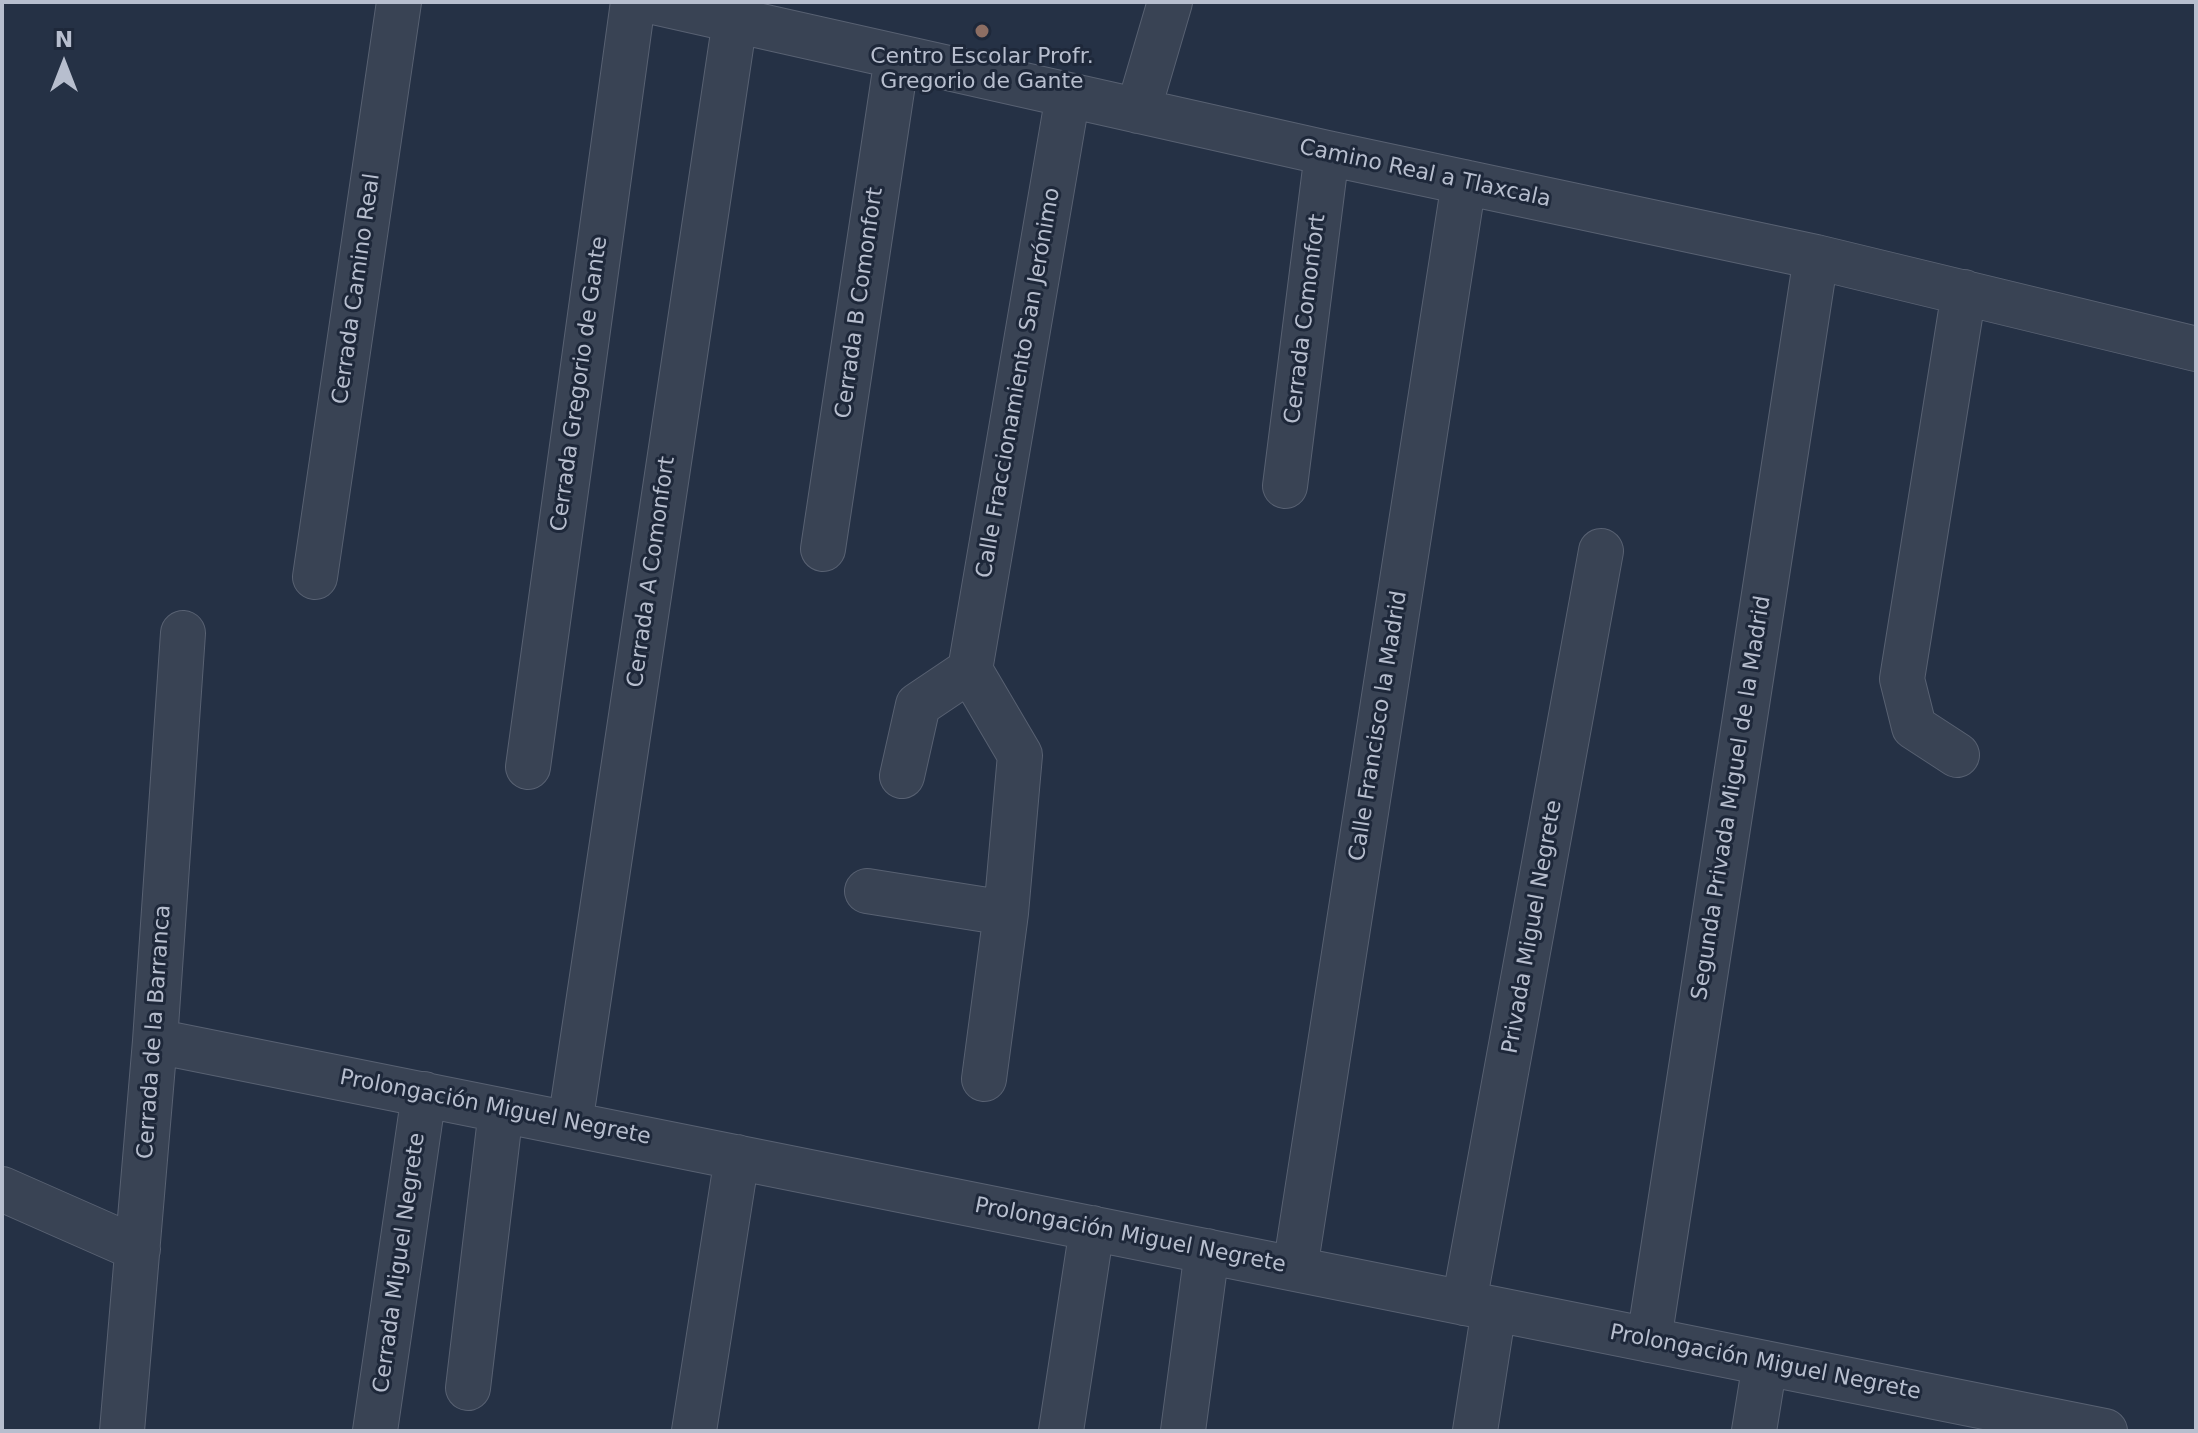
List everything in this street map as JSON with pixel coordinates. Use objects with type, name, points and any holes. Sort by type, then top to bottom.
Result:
[{"type":"street","name":"Cerrada Camino Real","points":[[315,577],[399,2]]},
{"type":"street","name":"Cerrada Gregorio de Gante","points":[[528,767],[633,2]]},
{"type":"street","name":"Camino Real a Tlaxcala","points":[[654,2],[1327,153],[1816,257],[2196,349]]},
{"type":"street","points":[[1138,111],[1170,2]]},
{"type":"street","name":"Cerrada A Comonfort","points":[[570,1124],[735,20]]},
{"type":"street","name":"Cerrada B Comonfort","points":[[823,549],[897,57]]},
{"type":"street","name":"Calle Fraccionamiento San Jerónimo","points":[[970,670],[1068,95]]},
{"type":"street","name":"Cerrada Comonfort","points":[[1285,486],[1327,153]]},
{"type":"street","name":"Calle Francisco la Madrid","points":[[1295,1269],[1464,182]]},
{"type":"street","name":"Segunda Privada Miguel de la Madrid","points":[[1649,1340],[1816,257]]},
{"type":"street","points":[[1957,755],[1914,727],[1902,679],[1964,292]]},
{"type":"street","name":"Privada Miguel Negrete","points":[[1475,1431],[1479,1306],[1601,551]]},
{"type":"street","name":"Cerrada de la Barranca","points":[[122,1431],[155,1041],[183,633]]},
{"type":"street","points":[[902,776],[918,705],[970,670],[1020,755],[1006,913],[984,1079]]},
{"type":"street","points":[[867,891],[1006,913]]},
{"type":"street","name":"Prolongación Miguel Negrete","points":[[155,1041],[1765,1363],[1968,1418],[2105,1431]]},
{"type":"street","name":"Cerrada Miguel Negrete","points":[[375,1431],[424,1094]]},
{"type":"street","points":[[468,1388],[501,1110]]},
{"type":"street","points":[[694,1431],[737,1157]]},
{"type":"street","points":[[2,1189],[138,1249]]},
{"type":"street","points":[[1061,1431],[1092,1228]]},
{"type":"street","points":[[1183,1431],[1207,1251]]},
{"type":"street","points":[[1754,1431],[1765,1363]]},
{"type":"place","name":"Centro Escolar Profr. Gregorio de Gante","points":[[982,31]]}]
